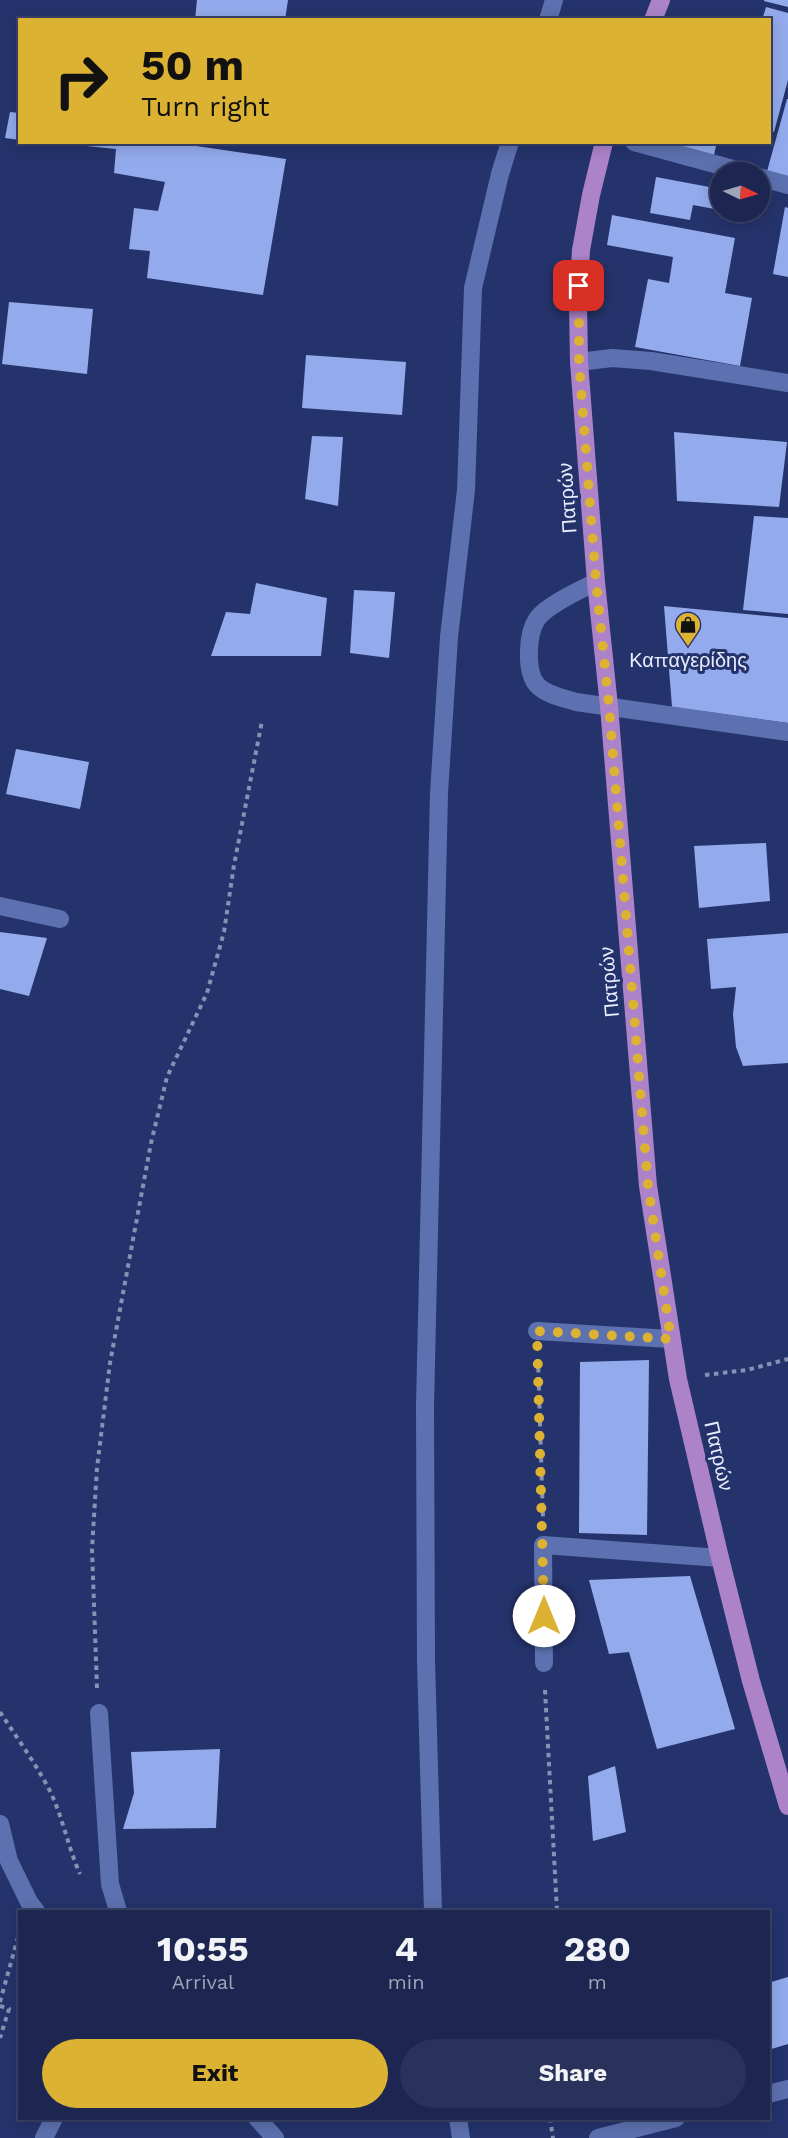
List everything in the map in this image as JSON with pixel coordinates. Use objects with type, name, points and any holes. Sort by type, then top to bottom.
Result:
[{"type":"main road","points":[[654,18],[661,0]]},
{"type":"main road","name":"Πατρών","points":[[604,144],[581,250],[578,304],[579,362],[648,1186],[678,1379],[720,1558],[788,1806]]},
{"type":"street","points":[[549,18],[554,0]]},
{"type":"street","points":[[433,1910],[426,1661],[425,1406],[439,793],[449,638],[466,490],[473,288],[509,144]]},
{"type":"street","points":[[641,144],[710,163]]},
{"type":"street","points":[[770,180],[788,184]]},
{"type":"street","points":[[579,362],[612,358],[651,361],[788,383]]},
{"type":"street","points":[[596,582],[558,602],[537,619],[529,644],[530,668],[537,686],[556,696],[576,702],[788,732]]},
{"type":"street","points":[[0,906],[60,919]]},
{"type":"street","points":[[537,1331],[671,1339]]},
{"type":"street","points":[[544,1663],[543,1545],[720,1558]]},
{"type":"street","points":[[99,1713],[110,1884],[118,1910]]},
{"type":"street","points":[[0,1824],[9,1861],[35,1910]]},
{"type":"street","points":[[770,2094],[788,2089]]},
{"type":"street","points":[[44,2138],[53,2120]]},
{"type":"street","points":[[259,2120],[275,2138]]},
{"type":"street","points":[[458,2120],[461,2138]]},
{"type":"street","points":[[598,2138],[668,2120]]},
{"type":"path","points":[[99,1713],[92,1549],[97,1468],[110,1363],[151,1143],[167,1077],[207,993],[224,932],[234,865],[262,721]]},
{"type":"path","points":[[537,1331],[543,1545]]},
{"type":"path","points":[[678,1379],[747,1370],[788,1359]]},
{"type":"path","points":[[544,1663],[557,1910]]},
{"type":"path","points":[[0,1712],[50,1791],[61,1818],[72,1857],[84,1884]]},
{"type":"path","points":[[0,2038],[9,2009],[0,2004],[18,1937]]},
{"type":"path","points":[[549,2120],[553,2138]]},
{"type":"building","points":[[197,0],[288,0],[285,18],[195,18]]},
{"type":"building","points":[[788,0],[788,7],[764,1]]},
{"type":"building","points":[[766,7],[788,13],[788,80],[774,132],[771,131],[771,18],[763,18]]},
{"type":"building","points":[[788,99],[788,181],[770,176],[770,162]]},
{"type":"building","points":[[10,112],[18,113],[18,140],[5,138]]},
{"type":"building","points":[[67,144],[183,144],[286,159],[263,295],[147,278],[150,251],[129,249],[134,208],[158,211],[165,182],[114,173],[116,149]]},
{"type":"building","points":[[663,144],[717,144],[713,159]]},
{"type":"building","points":[[656,177],[710,187],[710,208],[693,205],[690,220],[650,213]]},
{"type":"building","points":[[785,207],[788,208],[788,277],[773,274]]},
{"type":"building","points":[[612,215],[735,238],[725,293],[752,298],[740,366],[635,347],[648,279],[669,283],[673,257],[607,245]]},
{"type":"building","points":[[9,302],[93,309],[87,374],[2,364]]},
{"type":"building","points":[[306,355],[406,362],[402,415],[302,408]]},
{"type":"building","points":[[674,432],[787,442],[779,507],[677,501]]},
{"type":"building","points":[[312,436],[343,437],[338,506],[305,499]]},
{"type":"building","points":[[754,516],[788,518],[788,614],[743,610]]},
{"type":"building","points":[[256,583],[327,598],[321,656],[211,656],[226,612],[250,614]]},
{"type":"building","points":[[354,590],[395,592],[389,658],[350,653]]},
{"type":"building","points":[[664,606],[788,618],[788,723],[672,707]]},
{"type":"building","points":[[16,749],[89,762],[80,809],[6,794]]},
{"type":"building","points":[[766,843],[770,901],[699,908],[694,846]]},
{"type":"building","points":[[0,932],[47,938],[29,996],[0,989]]},
{"type":"building","points":[[788,933],[788,1063],[743,1066],[736,1047],[733,1014],[736,987],[711,989],[707,939]]},
{"type":"building","points":[[649,1360],[647,1535],[579,1533],[580,1362]]},
{"type":"building","points":[[690,1576],[735,1729],[657,1749],[629,1652],[609,1654],[589,1580]]},
{"type":"building","points":[[220,1749],[216,1828],[123,1829],[134,1793],[131,1752]]},
{"type":"building","points":[[615,1766],[626,1832],[593,1841],[588,1776]]},
{"type":"building","points":[[788,1977],[788,2044],[770,2049],[770,1982]]},
{"type":"place","name":"Καπαγερίδης","points":[[688,648]]},
{"type":"route","points":[[544,1616],[537,1331],[671,1339],[648,1186],[579,362],[579,286]]}]
